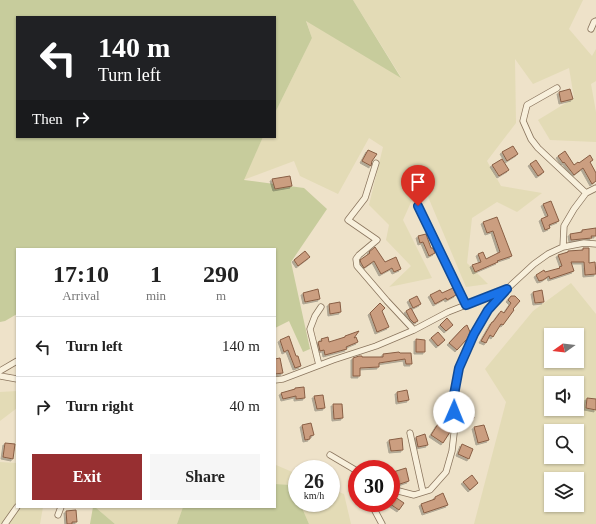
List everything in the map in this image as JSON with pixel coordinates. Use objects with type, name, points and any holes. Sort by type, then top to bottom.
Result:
[{"type":"street","points":[[591,30],[594,22],[596,21]]},
{"type":"street","points":[[557,88],[527,106],[523,121],[531,139],[538,148],[586,193]]},
{"type":"street","points":[[376,163],[365,198],[348,220],[377,240],[359,255],[356,260],[357,266],[414,330]]},
{"type":"street","points":[[563,247],[564,226],[586,193],[596,188]]},
{"type":"street","points":[[418,206],[466,305]]},
{"type":"street","points":[[400,491],[414,495],[430,490],[446,472],[452,451],[455,425],[453,400],[459,368],[474,334],[488,310],[507,289],[534,264],[548,254],[563,247],[584,243],[596,244]]},
{"type":"street","points":[[276,380],[283,379],[376,346],[414,330],[448,312],[507,289]]},
{"type":"street","points":[[319,365],[310,329],[321,307]]},
{"type":"street","points":[[0,371],[16,362]]},
{"type":"street","points":[[0,376],[16,379]]},
{"type":"street","points":[[410,433],[423,492]]},
{"type":"street","points":[[330,455],[348,466]]},
{"type":"street","points":[[5,524],[16,508]]},
{"type":"street","points":[[58,515],[60,508]]},
{"type":"street","points":[[376,512],[382,524]]},
{"type":"shaded area","points":[[353,0],[583,0],[569,29],[592,56],[596,49],[596,81],[591,84],[596,112],[596,142],[550,140],[538,120],[574,98],[569,68],[533,84],[515,59],[516,123],[487,161],[501,186],[542,193],[517,212],[497,202],[472,218],[467,263],[488,284],[466,287],[421,180],[403,220],[432,278],[389,287],[411,266],[386,240],[389,225],[369,205],[383,147],[369,138],[338,194],[300,176],[294,161],[243,180],[263,138],[276,138],[276,111],[312,38],[306,20],[401,77]]},
{"type":"shaded area","points":[[571,283],[596,314],[596,524],[474,524],[506,402],[485,369],[533,311]]},
{"type":"shaded area","points":[[16,391],[16,409],[0,421],[0,392]]},
{"type":"shaded area","points":[[0,462],[16,463],[16,508],[43,508],[40,524],[0,524]]},
{"type":"shaded area","points":[[276,465],[288,470],[288,485],[276,484]]},
{"type":"shaded area","points":[[340,492],[344,494],[351,524],[309,524],[304,512],[340,512]]},
{"type":"shaded area","points":[[96,508],[183,508],[177,524],[115,524]]},
{"type":"green space","points":[[0,0],[353,0],[401,78],[306,21],[312,38],[276,111],[276,16],[16,16],[16,138],[263,138],[244,180],[304,188],[327,209],[291,262],[310,349],[303,352],[289,321],[276,328],[276,248],[16,248],[16,315],[0,322]]},
{"type":"green space","points":[[276,484],[288,485],[288,512],[304,512],[309,524],[177,524],[183,508],[276,508]]},
{"type":"green space","points":[[93,508],[96,508],[115,524],[90,524]]},
{"type":"building","points":[[570,89],[573,99],[561,102],[559,92]]},
{"type":"building","points":[[513,146],[518,154],[507,161],[502,152]]},
{"type":"building","points":[[368,150],[377,154],[372,161],[371,166],[362,161]]},
{"type":"building","points":[[565,151],[574,165],[590,155],[593,160],[590,162],[596,173],[596,181],[592,184],[583,168],[574,175],[558,156]]},
{"type":"building","points":[[502,159],[509,170],[499,176],[492,165]]},
{"type":"building","points":[[536,160],[544,172],[538,176],[530,164]]},
{"type":"building","points":[[290,176],[292,186],[275,189],[272,179]]},
{"type":"building","points":[[551,201],[559,221],[549,225],[550,228],[545,230],[541,219],[548,216],[543,204]]},
{"type":"building","points":[[497,217],[512,256],[497,261],[498,262],[475,272],[472,265],[481,262],[478,254],[483,252],[486,259],[500,252],[493,231],[487,233],[483,222]]},
{"type":"building","points":[[596,228],[596,236],[591,236],[592,238],[571,240],[570,234]]},
{"type":"building","points":[[426,234],[431,248],[433,248],[435,253],[429,256],[423,242],[420,243],[418,236]]},
{"type":"building","points":[[375,247],[385,262],[396,257],[401,269],[394,272],[392,268],[381,274],[374,261],[364,268],[360,260],[370,253],[369,252]]},
{"type":"building","points":[[583,248],[589,248],[589,263],[595,262],[596,274],[585,275],[584,262],[571,262],[574,271],[550,279],[549,276],[539,281],[536,275],[544,270],[545,272],[560,268],[559,267],[562,266],[558,255],[568,251],[583,250]]},
{"type":"building","points":[[305,251],[310,257],[298,266],[294,260]]},
{"type":"building","points":[[453,288],[456,295],[435,304],[430,295],[440,290],[442,293]]},
{"type":"building","points":[[318,289],[320,299],[305,302],[303,293]]},
{"type":"building","points":[[542,290],[544,302],[535,303],[533,292]]},
{"type":"building","points":[[417,296],[421,304],[413,308],[409,300]]},
{"type":"building","points":[[511,296],[515,296],[520,301],[503,325],[501,324],[493,337],[490,335],[486,343],[481,341],[492,322],[501,311],[504,313],[511,303],[508,300]]},
{"type":"building","points":[[340,302],[341,312],[330,314],[329,304]]},
{"type":"building","points":[[380,303],[385,308],[382,311],[389,327],[377,332],[370,313]]},
{"type":"building","points":[[411,308],[418,321],[414,323],[406,311]]},
{"type":"building","points":[[447,318],[453,325],[446,331],[440,325]]},
{"type":"building","points":[[467,325],[470,332],[467,340],[457,350],[449,343]]},
{"type":"building","points":[[359,331],[354,338],[356,337],[358,342],[346,347],[347,349],[325,355],[324,350],[320,351],[318,342],[322,341],[321,339],[328,337],[329,342]]},
{"type":"building","points":[[438,332],[445,340],[438,346],[431,338]]},
{"type":"building","points":[[289,336],[301,366],[295,368],[288,350],[284,352],[280,340]]},
{"type":"building","points":[[416,339],[425,340],[425,352],[416,352]]},
{"type":"building","points":[[399,352],[411,353],[412,364],[406,364],[405,359],[379,363],[379,367],[360,368],[360,376],[353,376],[353,358],[359,356],[383,357],[383,354]]},
{"type":"building","points":[[280,358],[283,373],[276,374],[276,359]]},
{"type":"building","points":[[304,387],[305,398],[296,399],[296,396],[283,399],[281,393],[295,388]]},
{"type":"building","points":[[407,390],[409,400],[398,402],[397,392]]},
{"type":"building","points":[[323,395],[325,408],[317,409],[314,396]]},
{"type":"building","points":[[587,398],[596,399],[596,410],[586,408]]},
{"type":"building","points":[[333,404],[342,404],[343,418],[334,419]]},
{"type":"building","points":[[470,406],[474,418],[466,421],[461,408]]},
{"type":"building","points":[[311,423],[314,435],[310,436],[310,439],[305,440],[302,425]]},
{"type":"building","points":[[438,424],[450,432],[443,443],[431,435]]},
{"type":"building","points":[[484,425],[489,440],[478,443],[474,427]]},
{"type":"building","points":[[425,434],[428,445],[418,447],[416,437]]},
{"type":"building","points":[[402,438],[403,450],[391,451],[389,440]]},
{"type":"building","points":[[5,443],[15,444],[13,459],[3,457]]},
{"type":"building","points":[[462,444],[473,449],[469,459],[458,454]]},
{"type":"building","points":[[406,468],[409,481],[400,484],[400,470]]},
{"type":"building","points":[[472,475],[478,483],[470,490],[463,482]]},
{"type":"building","points":[[443,493],[448,505],[424,513],[421,504],[435,499],[435,497]]},
{"type":"building","points":[[400,500],[404,503],[400,509]]},
{"type":"building","points":[[76,510],[77,522],[67,524],[66,511]]},
{"type":"route","points":[[418,206],[466,305],[507,289],[488,310],[474,334],[459,368],[453,400],[454,412]]}]
